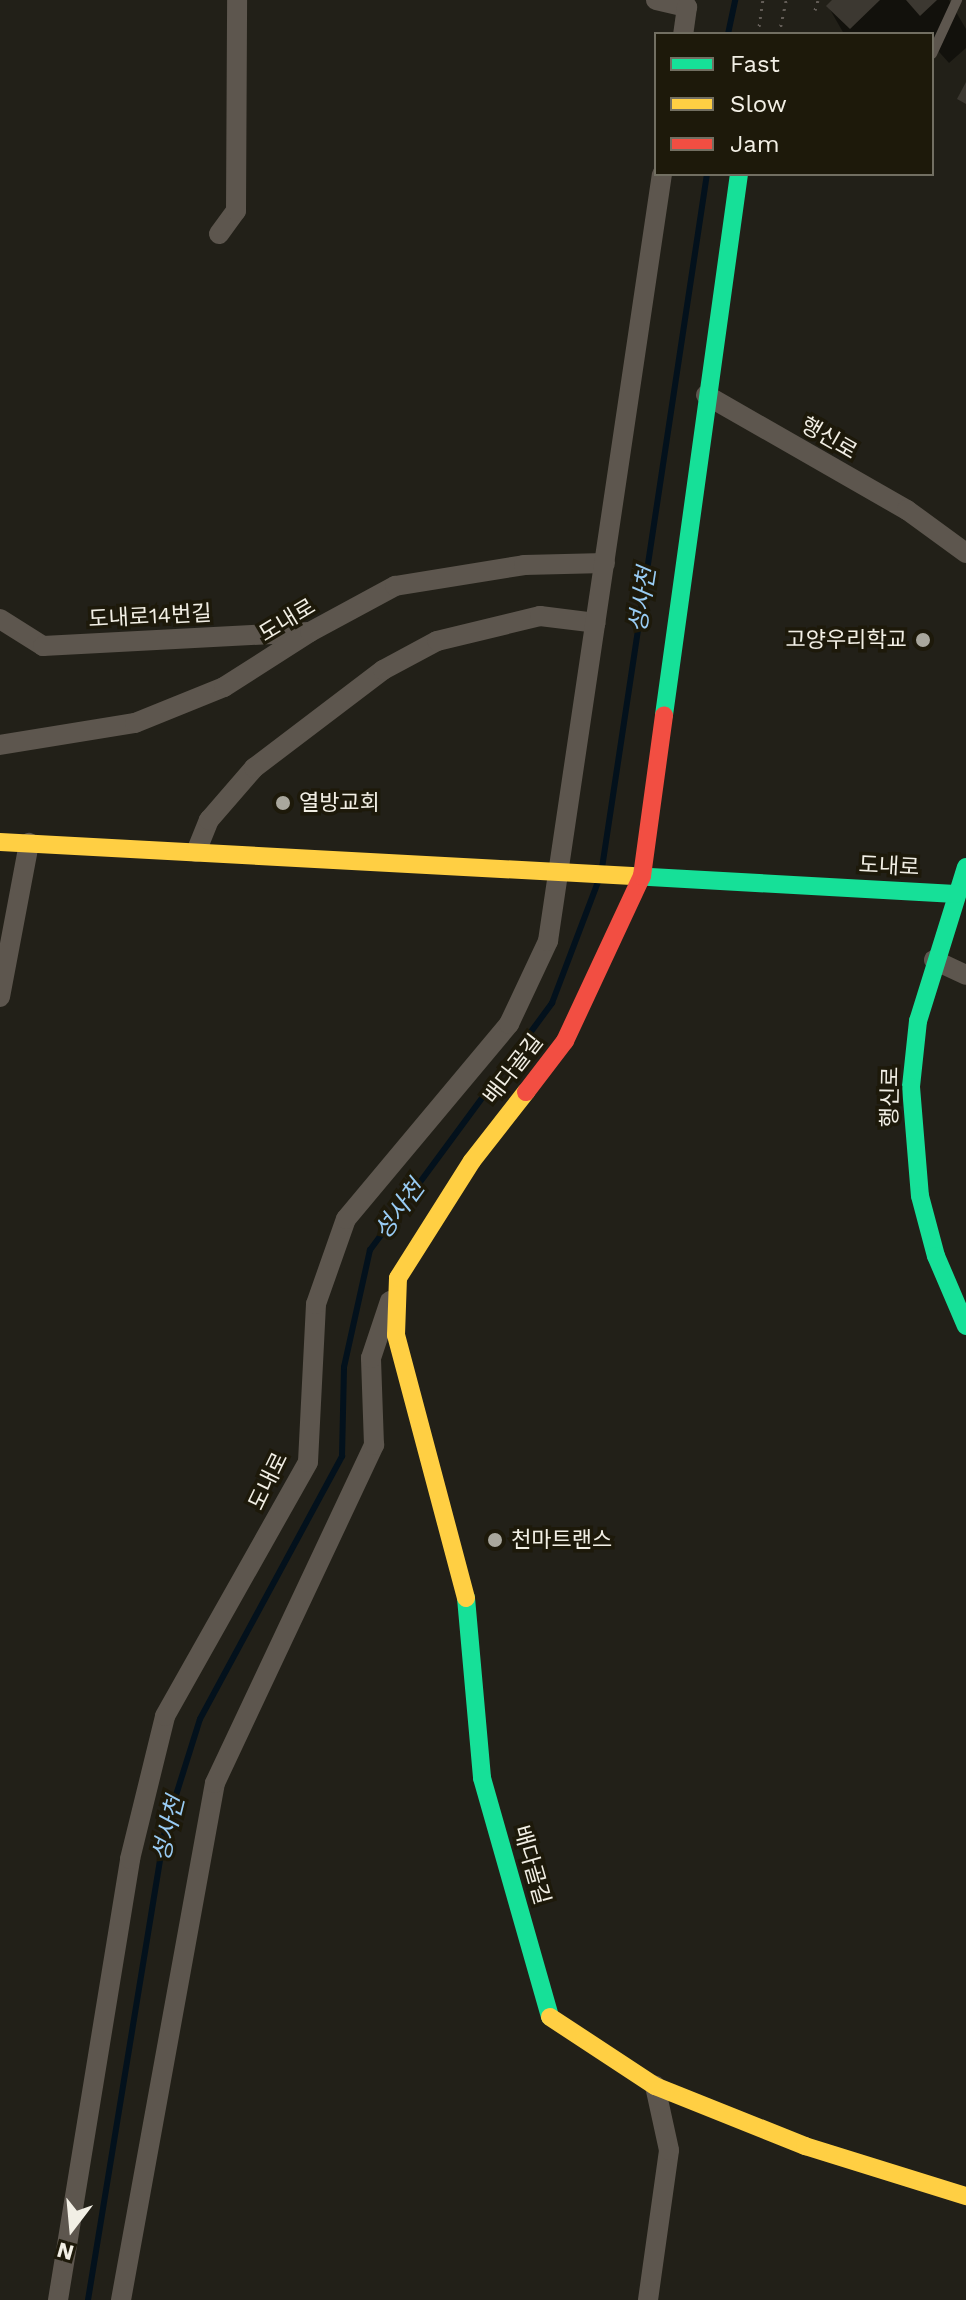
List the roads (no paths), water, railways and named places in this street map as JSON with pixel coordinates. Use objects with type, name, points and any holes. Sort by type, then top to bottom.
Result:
[{"type":"street","points":[[219,234],[236,211],[237,0]]},
{"type":"street","points":[[656,0],[687,7],[683,32]]},
{"type":"street","name":"도내로","points":[[58,2300],[80,2149],[130,1859],[165,1716],[308,1462],[316,1304],[346,1219],[509,1024],[548,941],[567,872],[596,623],[662,176]]},
{"type":"street","name":"배다골길","points":[[121,2300],[215,1783],[374,1445],[371,1358],[398,1278],[472,1161],[565,1041],[635,876],[739,176]]},
{"type":"street","name":"행신로","points":[[706,395],[907,510],[966,553]]},
{"type":"street","name":"도내로","points":[[0,745],[135,723],[224,687],[310,632],[395,586],[524,565],[605,563]]},
{"type":"street","points":[[196,852],[209,820],[254,768],[383,670],[437,641],[540,616],[596,623]]},
{"type":"street","name":"도내로14번길","points":[[0,619],[43,646],[310,632]]},
{"type":"street","points":[[0,842],[567,872]]},
{"type":"street","points":[[0,997],[29,843]]},
{"type":"street","name":"행신로","points":[[966,867],[934,960],[918,1021],[911,1087],[920,1196],[936,1256],[966,1326]]},
{"type":"street","name":"도내로","points":[[567,872],[956,894]]},
{"type":"street","points":[[934,960],[966,975]]},
{"type":"street","name":"배다골길","points":[[398,1278],[396,1335],[467,1602],[482,1778],[550,2018],[655,2086],[805,2146],[966,2196]]},
{"type":"street","points":[[648,2300],[669,2150],[655,2086]]},
{"type":"lane","points":[[934,50],[957,0]]},
{"type":"waterway","name":"성사천","points":[[728,32],[735,0]]},
{"type":"waterway","name":"성사천","points":[[602,868],[707,176]]},
{"type":"waterway","name":"성사천","points":[[88,2300],[165,1830],[200,1719],[342,1456],[344,1367],[370,1250],[552,1003],[598,882]]},
{"type":"place","name":"고양우리학교","points":[[923,640]]},
{"type":"place","name":"열방교회","points":[[283,803]]},
{"type":"place","name":"천마트랜스","points":[[495,1540]]}]
